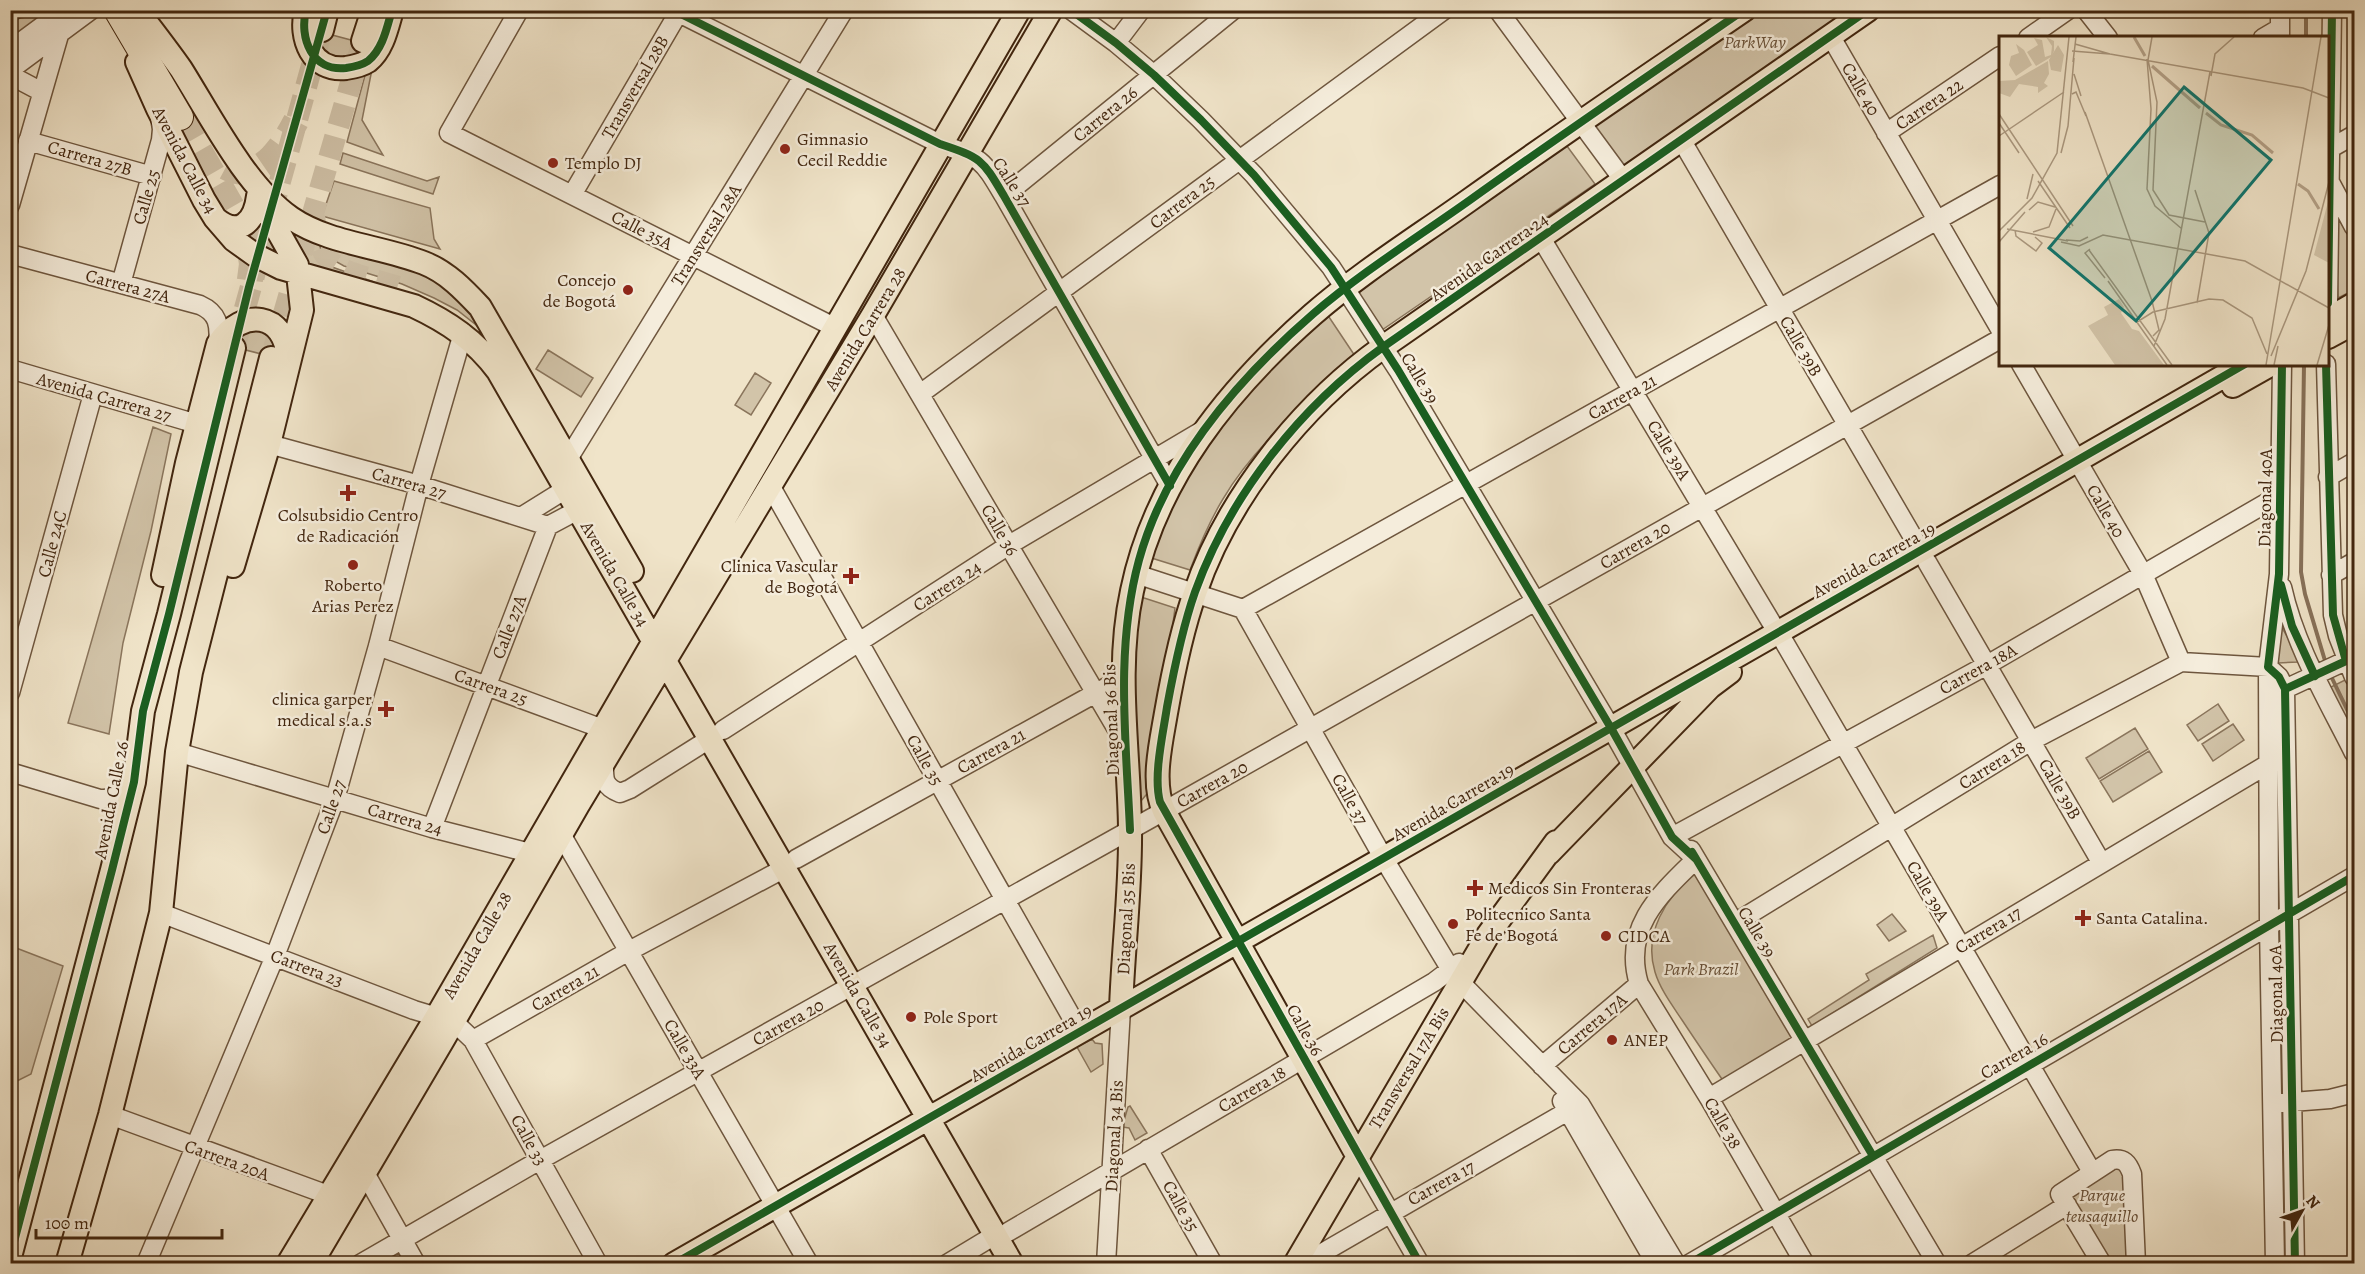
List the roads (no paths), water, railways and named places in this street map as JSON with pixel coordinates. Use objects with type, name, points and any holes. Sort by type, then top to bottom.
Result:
[{"type":"highway","points":[[116,10],[176,112]]},
{"type":"highway","points":[[135,10],[176,112]]},
{"type":"main road","name":"Avenida Calle 34","points":[[135,10],[179,67],[253,181],[292,218],[313,230],[424,263],[444,273],[480,308],[494,328],[525,388],[568,459],[664,642],[934,1116],[1002,1233],[1026,1263]]},
{"type":"main road","points":[[306,10],[303,24],[307,46],[319,62],[340,69],[360,65],[369,60],[381,43],[392,10]]},
{"type":"main road","points":[[363,41],[374,10]]},
{"type":"main road","name":"Avenida Carrera 28","points":[[664,642],[834,327],[1019,10]]},
{"type":"main road","name":"Avenida Carrera 28","points":[[664,642],[771,487],[1051,10]]},
{"type":"main road","points":[[1136,574],[1146,539],[1170,486],[1205,429],[1256,369],[1313,315],[1580,122],[1744,10]]},
{"type":"main road","name":"Avenida Carrera 24","points":[[1195,593],[1238,504],[1273,454],[1339,382],[1383,347],[1868,10]]},
{"type":"main road","name":"Avenida Calle 34","points":[[176,112],[215,218],[234,240],[255,255],[281,268],[414,306],[463,333],[498,371],[578,510],[664,642]]},
{"type":"main road","points":[[225,140],[289,249],[299,273],[302,310]]},
{"type":"main road","points":[[215,218],[228,227],[244,225],[254,214],[258,196]]},
{"type":"main road","points":[[177,752],[269,444],[280,359],[302,310],[320,292],[343,285]]},
{"type":"main road","points":[[398,287],[433,301],[468,321],[503,356],[525,388]]},
{"type":"main road","points":[[2329,318],[2355,304]]},
{"type":"main road","points":[[67,1263],[110,1115],[161,913],[177,752],[191,672],[286,342],[282,334],[273,326],[258,320],[250,319],[236,324],[229,330],[226,346],[197,424],[155,612],[143,711]]},
{"type":"main road","points":[[2329,336],[2355,323]]},
{"type":"main road","name":"Avenida Calle 26","points":[[10,1257],[134,782],[143,711],[169,614],[226,346]]},
{"type":"main road","name":"Avenida Carrera 19","points":[[675,1263],[1611,728],[1708,680],[1780,636],[2080,466],[2242,366]]},
{"type":"main road","name":"Avenida Carrera 19","points":[[2080,466],[2268,366]]},
{"type":"main road","name":"Diagonal 36 Bis","points":[[1130,830],[1123,678],[1128,612],[1136,574]]},
{"type":"main road","points":[[1164,812],[1158,791],[1164,724],[1183,634],[1195,593]]},
{"type":"main road","name":"Avenida Calle 28","points":[[311,1263],[337,1199],[365,1173],[530,853],[603,729],[664,642]]},
{"type":"main road","name":"Avenida Calle 28","points":[[288,1263],[337,1199],[445,1019],[561,834],[604,761],[664,642]]},
{"type":"main road","name":"Transversal 17A Bis","points":[[1295,1263],[1456,976],[1549,853],[1708,680]]},
{"type":"main road","name":"Calle 36","points":[[1164,812],[1357,1155]]},
{"type":"main road","name":"Diagonal 35 Bis","points":[[1121,1009],[1130,830]]},
{"type":"main road","name":"Avenida Calle 34","points":[[1002,1233],[1012,1263]]},
{"type":"street","points":[[11,49],[64,10]]},
{"type":"street","points":[[10,70],[92,10]]},
{"type":"street","name":"Calle 35A","points":[[519,10],[449,134],[834,327]]},
{"type":"street","name":"Transversal 28A","points":[[568,459],[844,10]]},
{"type":"street","name":"Calle 39","points":[[1071,10],[1154,75],[1239,159],[1322,255],[1383,347],[1611,728],[1633,759],[1676,834],[1696,859],[1938,1263]]},
{"type":"street","points":[[1116,43],[1141,10]]},
{"type":"street","name":"Carrera 26","points":[[1004,196],[1233,10]]},
{"type":"street","name":"Carrera 25","points":[[920,394],[1444,10]]},
{"type":"street","points":[[1498,10],[1624,181]]},
{"type":"street","points":[[2031,36],[2068,10]]},
{"type":"street","points":[[2086,10],[2106,36]]},
{"type":"street","points":[[2329,243],[2332,10]]},
{"type":"street","name":"Calle 37","points":[[677,11],[940,144],[967,153],[981,161],[1004,196],[1170,486]]},
{"type":"street","name":"Transversal 28B","points":[[572,195],[677,11]]},
{"type":"street","points":[[2266,36],[2280,25]]},
{"type":"street","points":[[10,205],[59,35]]},
{"type":"street","name":"Calle 40","points":[[1831,37],[1999,326]]},
{"type":"street","name":"Carrera 22","points":[[1887,133],[1999,57]]},
{"type":"street","points":[[10,75],[42,92]]},
{"type":"street","name":"Calle 25","points":[[121,284],[162,140],[162,129],[176,112]]},
{"type":"street","points":[[2331,148],[2355,135]]},
{"type":"street","name":"Carrera 27B","points":[[28,141],[152,176]]},
{"type":"street","name":"Calle 39B","points":[[1682,141],[2101,862]]},
{"type":"street","points":[[2330,183],[2352,216]]},
{"type":"street","name":"Carrera 21","points":[[1243,609],[1999,186]]},
{"type":"street","name":"Calle 39A","points":[[1541,238],[1780,636],[2092,1172]]},
{"type":"street","name":"Carrera 27A","points":[[10,254],[208,309],[219,324],[226,346]]},
{"type":"street","name":"Calle 36","points":[[873,315],[1126,745]]},
{"type":"street","name":"Calle 27","points":[[146,1263],[275,956],[336,799],[419,485],[463,333]]},
{"type":"street","name":"Carrera 20","points":[[360,1263],[1999,340]]},
{"type":"street","name":"Calle 40","points":[[2022,366],[2143,574],[2181,662]]},
{"type":"street","name":"Diagonal 40A","points":[[2275,1263],[2271,1103],[2268,667],[2279,574],[2282,366]]},
{"type":"street","points":[[2181,662],[2268,667],[2279,677],[2285,689],[2349,664],[2333,615],[2326,366]]},
{"type":"street","name":"Avenida Carrera 27","points":[[10,369],[197,424]]},
{"type":"street","name":"Calle 24C","points":[[10,693],[93,394]]},
{"type":"street","name":"Carrera 24","points":[[604,761],[605,782],[611,789],[620,793],[630,789],[1009,545],[1205,429]]},
{"type":"street","name":"Carrera 27","points":[[269,444],[419,485],[548,526]]},
{"type":"street","points":[[2328,477],[2355,462]]},
{"type":"street","name":"Calle 35","points":[[771,487],[1080,1032]]},
{"type":"street","points":[[521,518],[566,489]]},
{"type":"street","name":"Carrera 18A","points":[[1676,834],[1987,665],[2280,495]]},
{"type":"street","points":[[548,526],[578,510]]},
{"type":"street","name":"Calle 27A","points":[[432,828],[548,526]]},
{"type":"street","points":[[2331,575],[2355,562]]},
{"type":"street","points":[[1136,574],[1243,609]]},
{"type":"street","points":[[2279,574],[2292,626],[2355,753]]},
{"type":"street","name":"Calle 37","points":[[1243,609],[1384,859],[1456,976],[1542,1066],[1574,1108],[1623,1188],[1676,1263]]},
{"type":"street","name":"Carrera 25","points":[[378,646],[603,729]]},
{"type":"street","name":"Carrera 18","points":[[1735,923],[2031,741],[2181,662]]},
{"type":"street","name":"Carrera 21","points":[[472,1040],[1123,678]]},
{"type":"street","name":"Diagonal 40A","points":[[2285,689],[2295,1263]]},
{"type":"street","name":"Carrera 24","points":[[177,752],[432,828],[530,853]]},
{"type":"street","name":"Carrera 17","points":[[1709,1098],[2268,764]]},
{"type":"street","points":[[10,772],[100,799],[111,800],[127,790],[134,782]]},
{"type":"street","name":"Calle 33A","points":[[561,834],[809,1263]]},
{"type":"street","name":"Carrera 17A","points":[[1542,1066],[1639,984],[1634,962],[1635,946],[1645,916],[1654,902],[1696,859]]},
{"type":"street","name":"Carrera 16","points":[[1689,1263],[2355,876]]},
{"type":"street","name":"Carrera 23","points":[[161,913],[414,1010],[445,1019]]},
{"type":"street","name":"Carrera 18","points":[[947,1263],[1113,1170],[1303,1059],[1456,976]]},
{"type":"street","name":"Calle 38","points":[[1639,984],[1709,1098],[1805,1263]]},
{"type":"street","name":"Diagonal 34 Bis","points":[[1106,1263],[1121,1009]]},
{"type":"street","name":"Calle 33","points":[[445,1019],[472,1040],[598,1263]]},
{"type":"street","points":[[2271,1103],[2330,1100],[2355,1093]]},
{"type":"street","name":"Carrera 17","points":[[1303,1263],[1574,1108]]},
{"type":"street","name":"Carrera 20A","points":[[110,1115],[337,1199]]},
{"type":"street","name":"Calle 35","points":[[1148,1149],[1213,1263]]},
{"type":"street","name":"Calle 36","points":[[1357,1155],[1420,1263]]},
{"type":"street","points":[[2102,1263],[2060,1194],[2112,1160],[2124,1160],[2128,1164],[2133,1179],[2136,1263]]},
{"type":"street","points":[[365,1173],[416,1263]]},
{"type":"street","name":"Calle 37","points":[[1623,1188],[1656,1263]]},
{"type":"street","points":[[1972,1263],[2067,1205]]},
{"type":"waterway","points":[[2306,10],[2306,36]]},
{"type":"waterway","points":[[2304,366],[2301,572],[2305,594],[2326,664]]},
{"type":"waterway","points":[[2330,674],[2354,724]]},
{"type":"tunnel","points":[[236,341],[319,40]]},
{"type":"tunnel","points":[[274,348],[363,41]]},
{"type":"tunnel","points":[[180,117],[248,235],[252,264],[249,287]]},
{"type":"tunnel","points":[[226,167],[238,171],[249,171],[259,167],[277,151],[296,121]]},
{"type":"tunnel","points":[[314,216],[321,246],[330,261],[352,273],[398,287]]},
{"type":"place","name":"Gimnasio Cecil Reddie","points":[[785,149]]},
{"type":"place","name":"Templo DJ","points":[[553,163]]},
{"type":"place","name":"Concejo de Bogotá","points":[[628,290]]},
{"type":"place","name":"Colsubsidio Centro de Radicación","points":[[348,493]]},
{"type":"place","name":"Roberto Arias Perez","points":[[353,565]]},
{"type":"place","name":"Clinica Vascular de Bogotá","points":[[851,576]]},
{"type":"place","name":"clinica garper medical s.a.s","points":[[386,709]]},
{"type":"place","name":"Medicos Sin Fronteras","points":[[1475,888]]},
{"type":"place","name":"Santa Catalina.","points":[[2083,918]]},
{"type":"place","name":"Politecnico Santa Fe de Bogotá","points":[[1453,924]]},
{"type":"place","name":"CIDCA","points":[[1606,936]]},
{"type":"place","name":"Pole Sport","points":[[911,1017]]},
{"type":"place","name":"ANEP","points":[[1612,1040]]},
{"type":"park label","name":"ParkWay","points":[[1755,42]]},
{"type":"park label","name":"Park Brazil","points":[[1701,969]]},
{"type":"park label","name":"Parque teusaquillo","points":[[2102,1205]]}]
